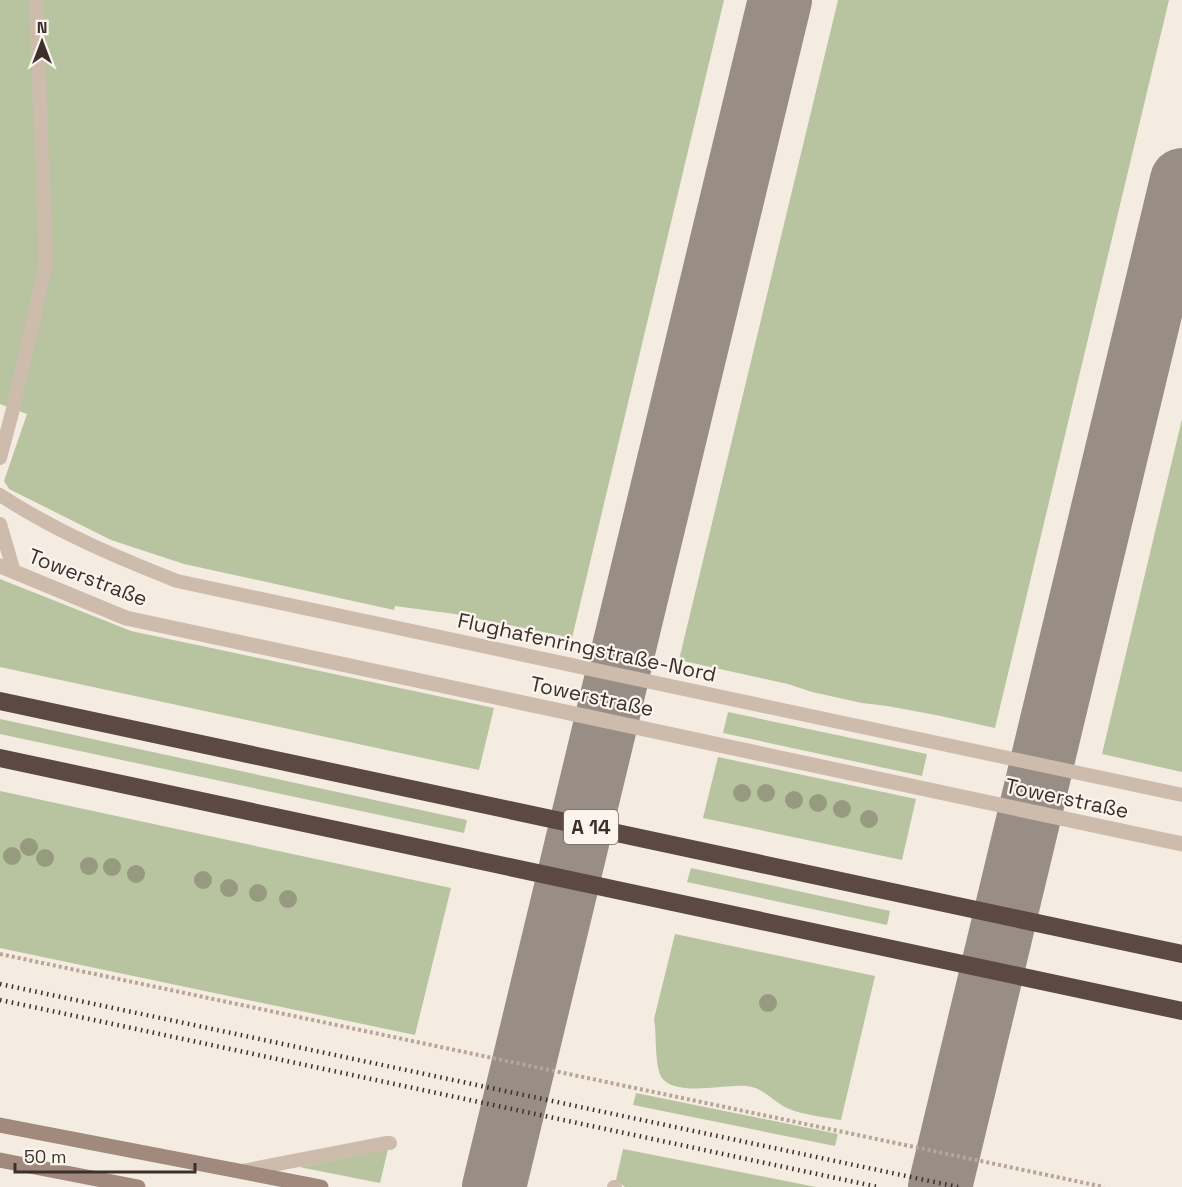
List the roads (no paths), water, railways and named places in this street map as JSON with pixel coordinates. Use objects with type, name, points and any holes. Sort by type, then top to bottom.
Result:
[{"type":"highway","name":"A 14","points":[[0,701],[1182,954]]},
{"type":"highway","points":[[0,758],[1182,1011]]},
{"type":"main road","points":[[0,1125],[321,1187]]},
{"type":"main road","points":[[0,1160],[138,1187]]},
{"type":"street","name":"Towerstraße","points":[[7,569],[126,618],[1182,844]]},
{"type":"lane","points":[[0,458],[46,263],[36,0]]},
{"type":"lane","name":"Flughafenringstraße-Nord","points":[[0,495],[33,517],[120,558],[177,581],[1182,795]]},
{"type":"lane","points":[[0,524],[7,569]]},
{"type":"lane","points":[[240,1172],[390,1143]]},
{"type":"railway","points":[[0,984],[958,1187]]},
{"type":"railway","points":[[0,1000],[878,1187]]}]
